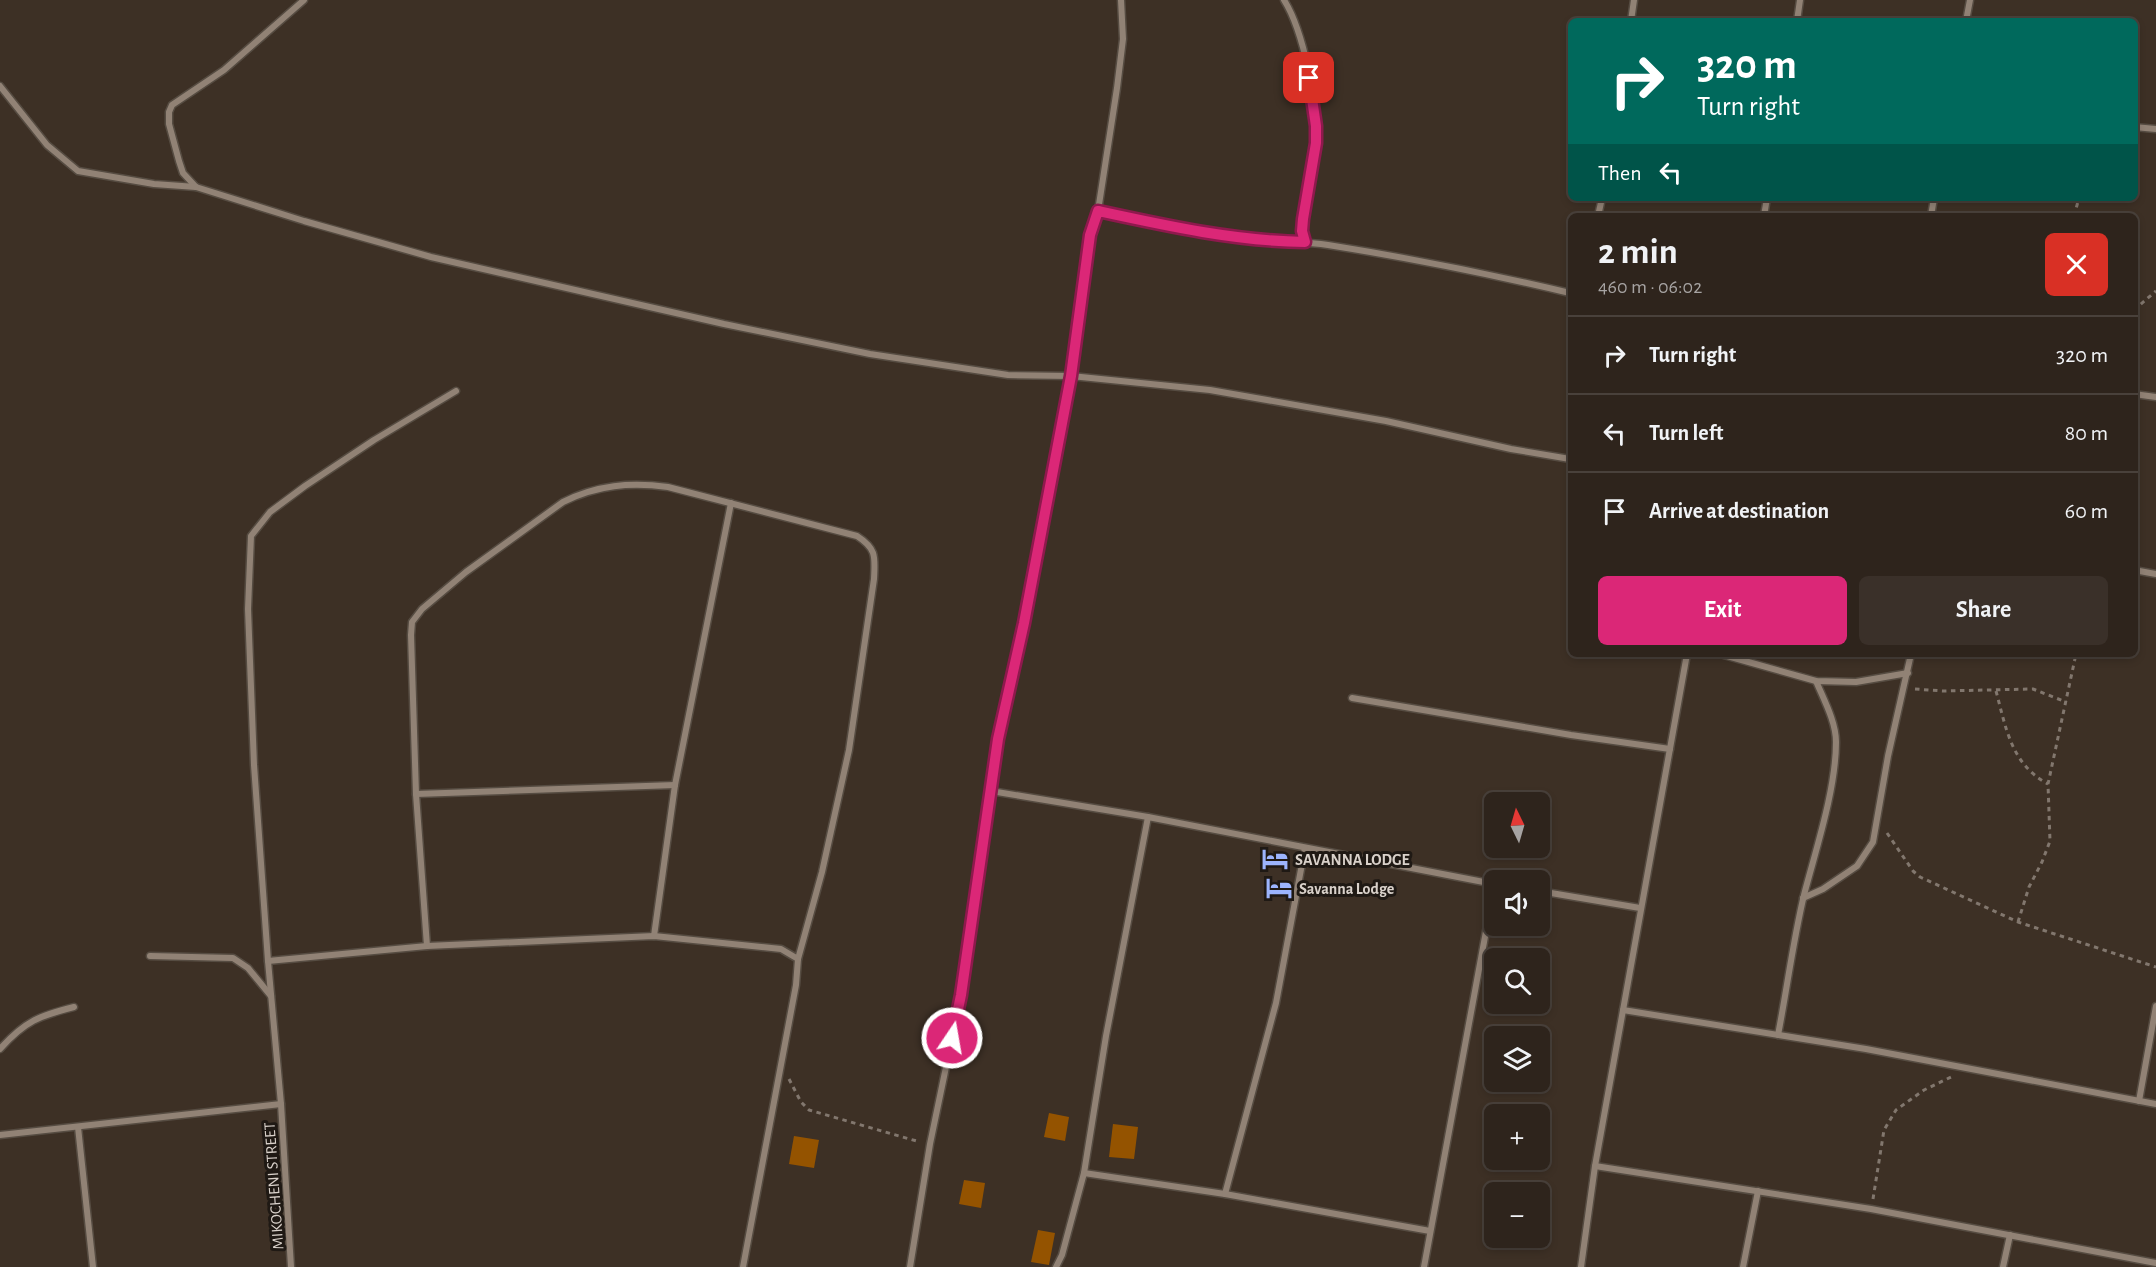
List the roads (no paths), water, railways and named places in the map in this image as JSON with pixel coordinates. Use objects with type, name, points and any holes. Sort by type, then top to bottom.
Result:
[{"type":"street","points":[[196,187],[183,173],[178,161],[169,124],[169,112],[172,105],[224,70],[304,0]]},
{"type":"street","points":[[910,1267],[930,1144],[961,995],[998,739],[1016,665],[1071,376],[1090,235],[1098,211],[1123,39],[1121,0]]},
{"type":"street","points":[[1284,0],[1293,14],[1302,42],[1316,126],[1316,143],[1303,219],[1302,231],[1305,242]]},
{"type":"street","points":[[1631,18],[1634,0]]},
{"type":"street","points":[[1797,18],[1800,0]]},
{"type":"street","points":[[1967,18],[1970,0]]},
{"type":"street","points":[[0,86],[47,145],[78,171],[154,184],[196,187],[431,257],[713,322],[870,354],[1008,375],[1071,376],[1210,390],[1568,459]]},
{"type":"street","points":[[2138,127],[2156,129]]},
{"type":"street","points":[[1098,211],[1186,230],[1253,240],[1305,242],[1384,254],[1568,293]]},
{"type":"street","name":"MIKOCHENI STREET","points":[[291,1267],[281,1104],[254,765],[248,609],[251,536],[270,512],[304,486],[374,440],[456,391]]},
{"type":"street","points":[[2138,395],[2156,398]]},
{"type":"street","points":[[427,946],[416,794],[411,628],[422,609],[466,572],[563,502],[612,485],[651,485],[731,503],[857,536],[868,543],[874,553],[874,579],[849,750],[822,872],[798,958],[796,985],[780,1060],[743,1267]]},
{"type":"street","points":[[654,936],[675,785],[731,503]]},
{"type":"street","points":[[2138,571],[2156,574]]},
{"type":"street","points":[[1581,1267],[1595,1166],[1686,657]]},
{"type":"street","points":[[1731,657],[1816,681],[1856,682],[1908,674]]},
{"type":"street","points":[[1803,898],[1823,889],[1857,866],[1873,842],[1888,756],[1911,657]]},
{"type":"street","points":[[1778,1035],[1803,898],[1822,829],[1834,766],[1836,741],[1833,725],[1816,681]]},
{"type":"street","points":[[1352,698],[1571,735],[1670,749]]},
{"type":"street","points":[[416,794],[675,785]]},
{"type":"street","points":[[991,791],[1148,817],[1484,882]]},
{"type":"street","points":[[1056,1267],[1062,1255],[1084,1173],[1106,1036],[1148,817]]},
{"type":"street","points":[[1225,1194],[1276,1003],[1305,848]]},
{"type":"street","points":[[1550,893],[1641,908]]},
{"type":"street","points":[[268,961],[427,946],[654,936],[781,949],[798,958]]},
{"type":"street","points":[[1424,1267],[1485,936]]},
{"type":"street","points":[[150,956],[233,958],[248,968],[272,997]]},
{"type":"street","points":[[2139,1101],[2156,1006]]},
{"type":"street","points":[[0,1049],[18,1029],[46,1014],[74,1007]]},
{"type":"street","points":[[1623,1010],[1778,1035],[2156,1104]]},
{"type":"street","points":[[0,1135],[281,1104]]},
{"type":"street","points":[[78,1127],[93,1267]]},
{"type":"street","points":[[1595,1166],[1870,1209],[2156,1263]]},
{"type":"street","points":[[1084,1173],[1225,1194],[1430,1231]]},
{"type":"street","points":[[1743,1267],[1758,1191]]},
{"type":"street","points":[[2003,1267],[2010,1236]]},
{"type":"street","points":[[2139,1259],[2140,1267]]},
{"type":"place","name":"SAVANNA LODGE","points":[[1275,859]]},
{"type":"place","name":"Savanna Lodge","points":[[1279,888]]}]
